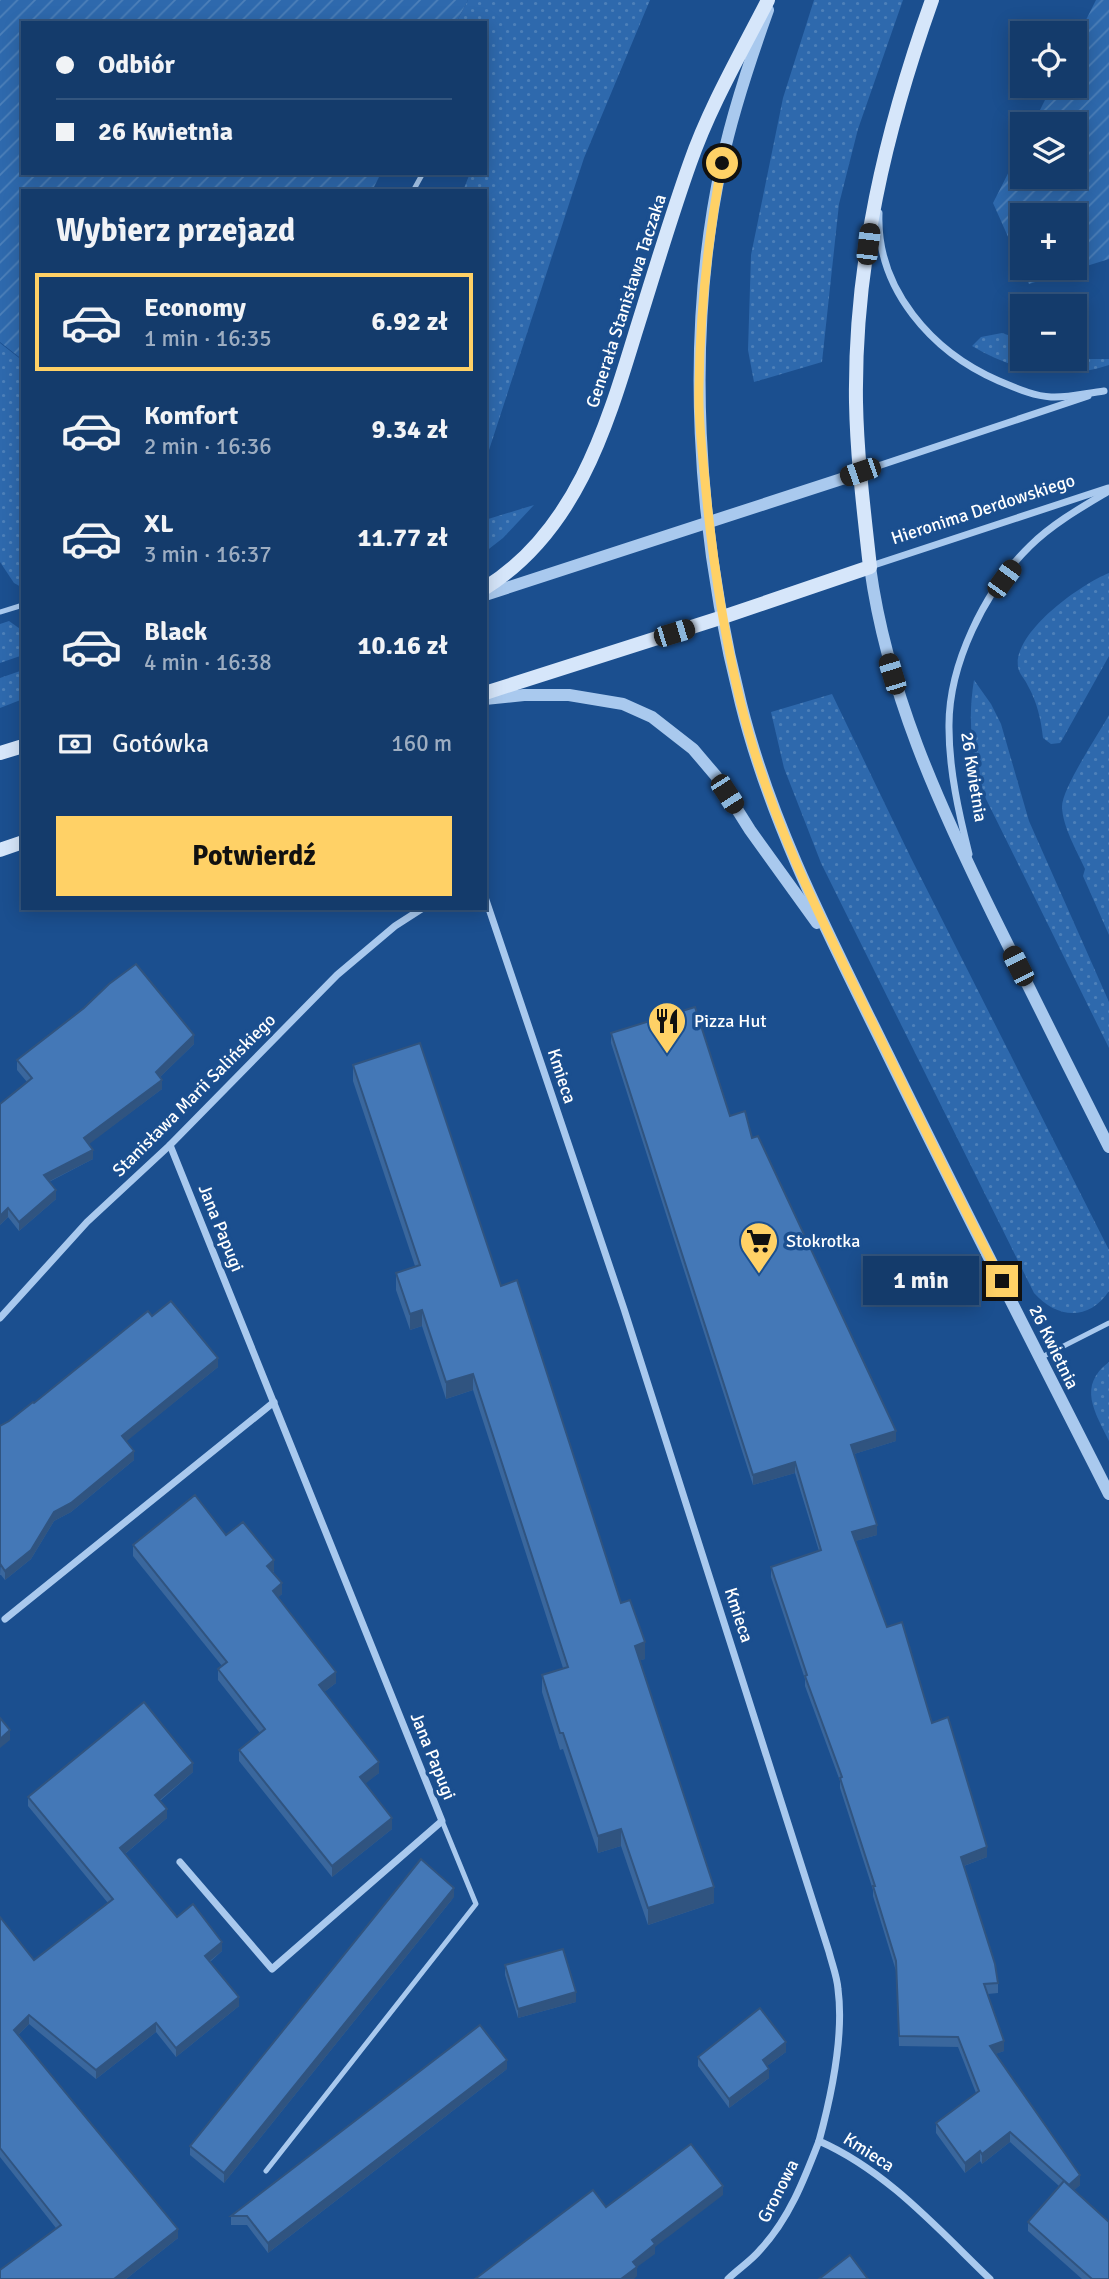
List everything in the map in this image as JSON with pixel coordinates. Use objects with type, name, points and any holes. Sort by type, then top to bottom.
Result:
[{"type":"main road","name":"Generała Stanisława Taczaka","points":[[487,586],[542,539],[561,515],[583,477],[609,419],[691,160],[718,98],[770,0]]},
{"type":"main road","points":[[860,472],[856,400],[868,244],[880,173],[897,105],[932,0]]},
{"type":"main road","name":"Hieronima Derdowskiego","points":[[487,692],[723,617],[870,566],[860,472]]},
{"type":"main road","points":[[0,753],[21,747]]},
{"type":"main road","points":[[0,850],[21,843]]},
{"type":"street","name":"Generała Stanisława Taczaka","points":[[709,522],[699,390],[707,253],[722,163],[733,118],[770,0]]},
{"type":"street","points":[[880,173],[878,220],[886,266],[901,299],[926,331],[943,347],[980,373],[1027,392],[1052,397],[1107,390]]},
{"type":"street","points":[[487,594],[1107,390]]},
{"type":"street","name":"Hieronima Derdowskiego","points":[[870,566],[1109,489]]},
{"type":"street","name":"26 Kwietnia","points":[[975,879],[949,749],[948,724],[957,666],[994,592],[1030,546],[1109,489]]},
{"type":"street","points":[[709,522],[723,617]]},
{"type":"street","name":"26 Kwietnia","points":[[870,566],[887,659],[913,739],[961,852],[1109,1147]]},
{"type":"street","name":"26 Kwietnia","points":[[723,617],[741,703],[769,793],[799,872],[1109,1494]]},
{"type":"street","name":"26 Kwietnia","points":[[487,699],[569,695],[624,704],[652,717],[676,734],[716,776],[750,830],[837,952]]},
{"type":"street","name":"Kmieca","points":[[487,903],[624,1309],[830,1952],[838,1990],[838,2026],[828,2108],[819,2141],[841,2151],[890,2185],[990,2279]]},
{"type":"street","name":"Stanisława Marii Salińskiego","points":[[0,1318],[87,1222],[170,1145],[337,975],[386,934],[420,910]]},
{"type":"street","name":"Jana Papugi","points":[[170,1145],[442,1821],[272,1969],[180,1862]]},
{"type":"street","points":[[5,1619],[274,1402]]},
{"type":"street","name":"Gronowa","points":[[728,2279],[759,2252],[776,2231],[803,2183],[819,2141]]},
{"type":"lane","points":[[0,612],[21,606]]},
{"type":"lane","points":[[1040,1358],[1109,1323]]},
{"type":"lane","points":[[265,2171],[476,1904],[442,1821]]},
{"type":"shaded area","points":[[0,0],[468,0],[457,21],[21,21],[21,175],[380,175],[373,189],[21,189],[21,358],[0,342]]},
{"type":"shaded area","points":[[468,0],[650,0],[584,158],[487,452],[487,189],[464,189],[469,175],[487,175],[487,21],[457,21]]},
{"type":"shaded area","points":[[814,0],[903,0],[858,129],[839,204],[822,362],[754,382],[748,350],[751,255],[783,98]]},
{"type":"shaded area","points":[[1096,0],[1109,0],[1109,259],[1087,266],[1087,203],[1010,203],[1010,241],[993,203],[1010,170],[1010,189],[1087,189],[1087,112],[1039,112],[1046,98],[1087,98],[1086,21]]},
{"type":"shaded area","points":[[1002,333],[1010,336],[1010,364],[972,346],[981,337]]},
{"type":"shaded area","points":[[0,343],[21,359],[21,587],[14,583],[0,562]]},
{"type":"shaded area","points":[[1087,359],[1109,359],[1109,365],[1087,370]]},
{"type":"shaded area","points":[[1039,371],[1082,371],[1074,372]]},
{"type":"shaded area","points":[[534,505],[503,538],[487,550],[487,519]]},
{"type":"shaded area","points":[[1109,573],[1109,656],[1062,740],[1060,743],[1051,744],[1043,738],[1036,704],[1019,670],[1019,653],[1026,639],[1051,611],[1082,587]]},
{"type":"shaded area","points":[[9,621],[21,630],[21,656],[0,663],[0,624]]},
{"type":"shaded area","points":[[21,671],[21,700],[0,708],[0,678]]},
{"type":"shaded area","points":[[974,680],[1001,724],[1029,821],[1109,1002],[1109,1048],[986,799],[972,741]]},
{"type":"shaded area","points":[[832,694],[911,858],[1109,1250],[1109,1291],[1101,1301],[1083,1312],[1063,1312],[1043,1302],[1034,1293],[821,863],[784,768],[771,712]]},
{"type":"shaded area","points":[[1109,715],[1109,935],[1083,876],[1085,869],[1068,831],[1062,807],[1074,775]]},
{"type":"shaded area","points":[[1109,1362],[1109,1441],[1094,1410],[1091,1390],[1099,1371]]},
{"type":"building","points":[[136,964],[194,1035],[156,1072],[162,1080],[84,1138],[93,1150],[44,1175],[56,1190],[19,1222],[8,1208],[0,1216],[0,1104],[32,1078],[17,1060]]},
{"type":"building","points":[[695,1007],[730,1116],[745,1111],[752,1138],[758,1136],[896,1431],[851,1445],[877,1525],[852,1532],[887,1627],[902,1622],[932,1723],[948,1717],[987,1847],[961,1857],[995,1964],[998,1983],[984,1984],[1004,2041],[990,2046],[1080,2175],[1069,2185],[1010,2132],[982,2154],[980,2151],[965,2163],[936,2123],[979,2091],[958,2037],[899,2036],[896,1961],[840,1778],[842,1777],[805,1676],[807,1675],[771,1567],[821,1550],[795,1462],[753,1475],[611,1033]]},
{"type":"building","points":[[420,1043],[501,1286],[517,1280],[621,1603],[630,1600],[645,1642],[635,1646],[714,1887],[648,1908],[621,1829],[598,1836],[563,1733],[560,1733],[542,1675],[568,1667],[473,1374],[446,1382],[422,1310],[410,1314],[396,1273],[420,1265],[353,1065]]},
{"type":"building","points":[[171,1301],[218,1358],[122,1436],[134,1451],[71,1503],[54,1512],[31,1550],[5,1571],[0,1566],[0,1426],[34,1403],[148,1311],[152,1316]]},
{"type":"building","points":[[195,1495],[226,1535],[243,1522],[274,1560],[267,1566],[282,1583],[273,1591],[336,1672],[319,1685],[379,1762],[360,1777],[392,1818],[332,1866],[239,1750],[265,1729],[218,1669],[227,1662],[133,1545]]},
{"type":"building","points":[[144,1702],[193,1763],[155,1795],[167,1809],[120,1848],[177,1917],[193,1904],[222,1942],[205,1956],[239,1997],[176,2048],[156,2023],[96,2070],[29,2015],[14,2030],[178,2229],[114,2279],[0,2279],[0,2270],[61,2225],[0,2148],[0,1917],[34,1960],[113,1899],[28,1797]]},
{"type":"building","points":[[0,1718],[10,1730],[0,1739]]},
{"type":"building","points":[[421,1859],[454,1888],[224,2173],[190,2146]]},
{"type":"building","points":[[563,1949],[576,1992],[518,2009],[505,1965]]},
{"type":"building","points":[[760,2008],[786,2042],[763,2060],[769,2069],[729,2099],[698,2057]]},
{"type":"building","points":[[480,2025],[507,2060],[268,2243],[247,2216],[231,2216]]},
{"type":"building","points":[[691,2144],[723,2186],[652,2240],[655,2244],[633,2262],[637,2267],[621,2279],[475,2279],[593,2190],[606,2207]]},
{"type":"building","points":[[1064,2181],[1109,2222],[1109,2279],[1092,2279],[1028,2222]]},
{"type":"building","points":[[850,2255],[868,2279],[819,2279]]},
{"type":"place","name":"Pizza Hut","points":[[667,1055]]},
{"type":"place","name":"Stokrotka","points":[[759,1275]]},
{"type":"route","points":[[722,163],[707,253],[699,390],[700,425],[709,522],[723,617],[741,703],[769,793],[799,872],[1002,1281]]}]
